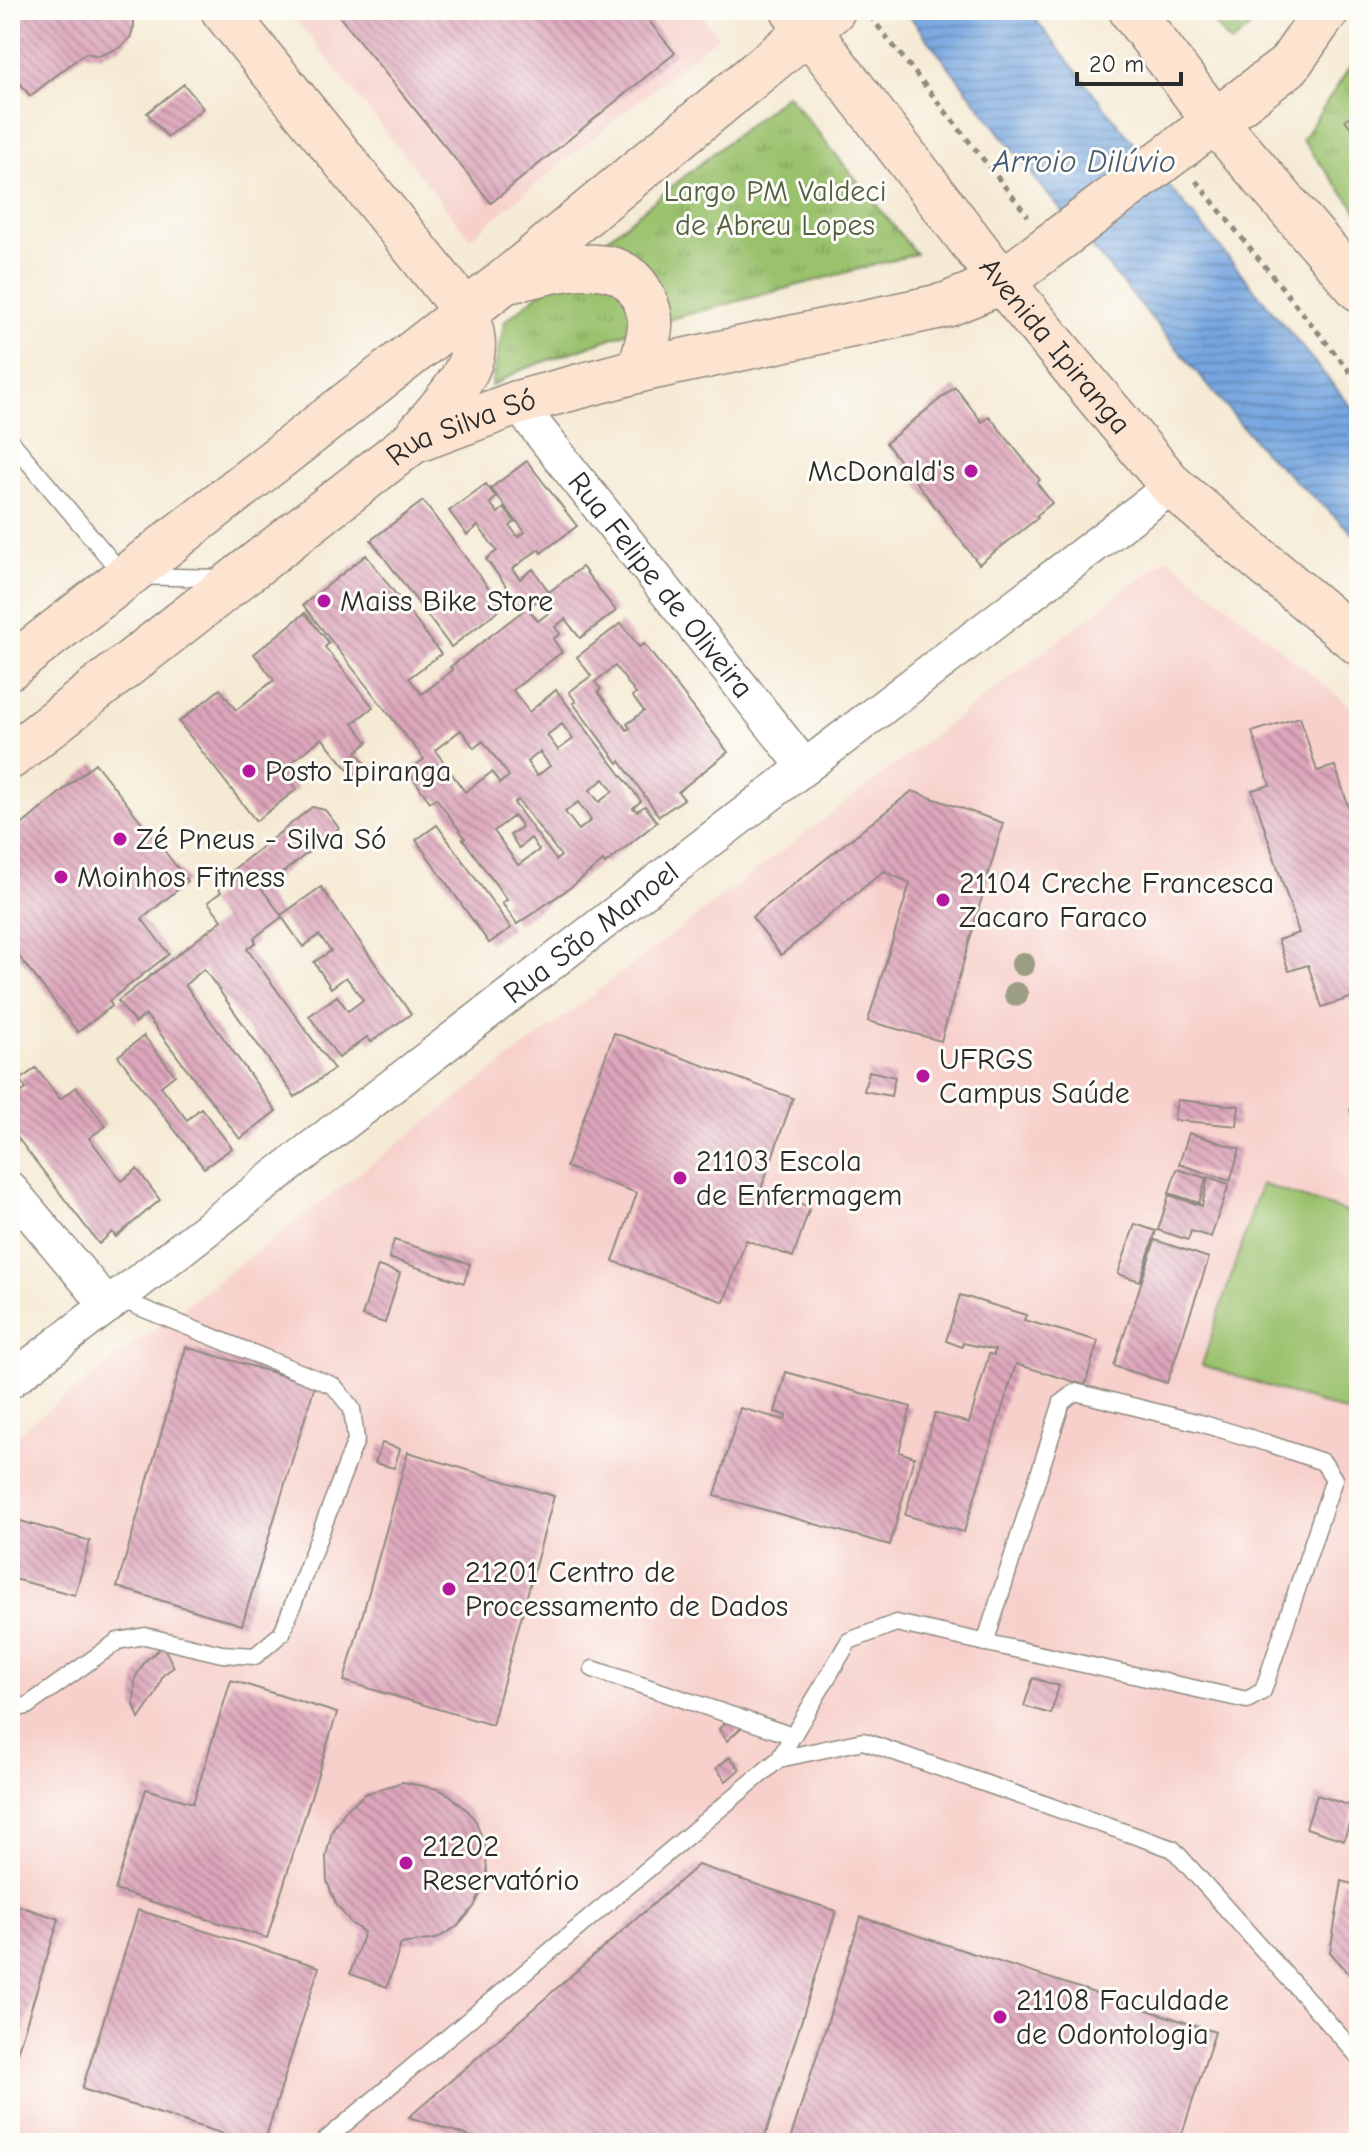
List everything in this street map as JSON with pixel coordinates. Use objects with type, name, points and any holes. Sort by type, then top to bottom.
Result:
[{"type":"main road","points":[[223,10],[466,312],[472,331],[473,352],[467,371],[412,442]]},
{"type":"main road","points":[[1131,10],[1214,120],[1359,289]]},
{"type":"main road","points":[[1214,120],[1288,66],[1327,10]]},
{"type":"main road","points":[[10,667],[505,281],[812,16]]},
{"type":"main road","name":"Avenida Ipiranga","points":[[812,16],[1002,282],[1172,486],[1359,643]]},
{"type":"main road","name":"Rua Silva Só","points":[[10,757],[412,442],[517,403],[640,370],[946,305],[1002,282],[1039,231],[1166,156],[1214,120]]},
{"type":"main road","points":[[505,281],[593,266],[611,268],[628,277],[641,291],[651,326],[640,370]]},
{"type":"street","name":"Rua Felipe de Oliveira","points":[[517,403],[805,767]]},
{"type":"street","name":"Rua São Manoel","points":[[10,1381],[1172,486]]},
{"type":"street","points":[[10,1189],[113,1302]]},
{"type":"lane","points":[[10,440],[124,576],[241,578]]},
{"type":"lane","points":[[10,1710],[27,1706],[118,1641],[145,1636],[222,1654],[255,1656],[282,1633],[356,1440],[352,1409],[334,1386],[249,1349],[113,1302]]},
{"type":"lane","points":[[322,2143],[779,1759],[849,1641],[896,1623],[985,1643],[1247,1700],[1263,1691],[1334,1479],[1323,1462],[1267,1443],[1075,1392],[1062,1402],[985,1643]]},
{"type":"lane","points":[[593,1669],[793,1736]]},
{"type":"lane","points":[[779,1759],[863,1741],[1173,1849],[1359,2057]]},
{"type":"path","points":[[865,10],[1039,231]]},
{"type":"path","points":[[1166,156],[1359,383]]},
{"type":"shaded area","points":[[289,10],[697,10],[718,36],[470,238]]},
{"type":"shaded area","name":"UFRGS Campus Saúde","points":[[1168,557],[1359,713],[1359,2143],[10,2143],[10,1439]]},
{"type":"green space","points":[[1203,10],[1269,10],[1231,44]]},
{"type":"green space","points":[[1359,53],[1359,213],[1302,140]]},
{"type":"green space","name":"Largo PM Valdeci de Abreu Lopes","points":[[787,94],[916,254],[648,325],[521,370],[491,386],[505,321]]},
{"type":"green space","points":[[1261,1184],[1359,1216],[1359,1416],[1202,1365]]},
{"type":"water","name":"Arroio Dilúvio","points":[[905,10],[1028,10],[1359,416],[1359,539],[1263,451],[1045,191]]},
{"type":"building","points":[[20,10],[134,10],[134,26],[130,38],[121,47],[99,56],[85,53],[30,96],[10,70],[10,19]]},
{"type":"building","points":[[334,10],[640,10],[675,53],[491,203]]},
{"type":"building","points":[[184,84],[203,108],[167,137],[147,113]]},
{"type":"building","points":[[1359,109],[1359,138],[1345,120]]},
{"type":"building","name":"McDonald's","points":[[955,387],[982,422],[989,416],[1040,480],[1037,483],[1052,503],[1036,516],[1038,518],[979,564],[886,443]]},
{"type":"building","points":[[527,461],[577,526],[541,553],[539,549],[512,569],[520,579],[533,569],[549,592],[582,567],[616,611],[580,638],[565,619],[555,627],[560,634],[553,639],[562,652],[513,690],[529,712],[556,690],[641,801],[633,808],[637,811],[645,806],[657,822],[605,864],[603,861],[517,924],[502,903],[507,900],[465,838],[436,798],[430,802],[408,771],[424,759],[303,605],[366,555],[441,654],[409,678],[422,694],[453,670],[450,667],[524,610],[486,559],[497,551],[478,526],[467,535],[449,511],[486,484],[496,498],[490,503],[498,513],[504,508],[515,522],[510,526],[518,537],[525,532],[491,488]],"holes":[[[545,595],[555,608],[538,621],[528,608]],[[562,724],[573,739],[558,750],[547,735]],[[461,730],[474,748],[483,741],[509,776],[500,783],[492,772],[465,792],[435,750]],[[540,752],[550,766],[537,776],[527,762]],[[604,779],[613,791],[599,802],[590,790]],[[518,800],[561,856],[556,860],[514,803]],[[578,802],[591,820],[579,830],[565,812]],[[514,816],[522,827],[510,835],[519,848],[531,838],[539,850],[518,865],[494,831]]]},
{"type":"building","points":[[423,501],[503,607],[451,647],[371,540]]},
{"type":"building","points":[[305,613],[329,643],[325,647],[373,707],[353,723],[368,742],[356,752],[366,764],[353,775],[322,738],[282,770],[297,789],[256,821],[179,722],[220,689],[236,710],[274,680],[254,654]]},
{"type":"building","points":[[621,623],[639,647],[644,644],[728,752],[678,792],[684,799],[659,816],[573,703],[576,702],[569,692],[591,676],[577,657]],"holes":[[[615,666],[636,694],[632,696],[644,711],[627,724],[630,728],[627,730],[598,692],[601,689],[595,682]]]},
{"type":"building","points":[[1300,717],[1317,771],[1335,766],[1359,839],[1359,995],[1322,1007],[1308,965],[1289,971],[1278,940],[1299,933],[1252,790],[1270,785],[1252,732]]},
{"type":"building","name":"Moinhos Fitness","points":[[95,763],[188,881],[142,919],[169,954],[109,1001],[112,1006],[78,1032],[14,950],[10,953],[10,835]]},
{"type":"building","name":"21104 Creche Francesca Zacaro Faraco","points":[[912,791],[1003,823],[941,1041],[868,1021],[910,883],[884,871],[781,955],[752,917]]},
{"type":"building","points":[[312,807],[325,810],[339,828],[262,889],[281,915],[321,887],[411,1014],[371,1042],[367,1037],[339,1058],[309,1016],[337,996],[348,1011],[363,1000],[346,977],[331,988],[314,962],[331,951],[319,935],[303,947],[282,917],[254,938],[256,942],[247,949],[334,1069],[295,1097],[204,969],[185,985],[276,1111],[240,1139],[146,1015],[135,1023],[118,1001],[222,920],[208,902],[221,892],[215,884]]},
{"type":"building","points":[[437,825],[511,928],[489,943],[416,840]]},
{"type":"building","name":"21103 Escola de Enfermagem","points":[[614,1033],[793,1098],[761,1189],[810,1207],[793,1257],[746,1240],[724,1302],[613,1261],[637,1193],[566,1167]]},
{"type":"building","points":[[144,1036],[175,1075],[161,1086],[187,1120],[201,1108],[232,1148],[204,1168],[118,1056]]},
{"type":"building","points":[[36,1068],[60,1099],[76,1087],[106,1126],[89,1138],[122,1181],[137,1169],[160,1200],[116,1237],[112,1232],[99,1244],[10,1128],[10,1090],[17,1085],[22,1092],[26,1089],[20,1080]]},
{"type":"building","points":[[869,1071],[895,1077],[891,1096],[864,1091]]},
{"type":"building","points":[[1177,1100],[1239,1106],[1237,1126],[1174,1120]]},
{"type":"building","points":[[1359,1108],[1359,1137],[1358,1137],[1350,1110]]},
{"type":"building","points":[[1189,1133],[1240,1149],[1230,1181],[1179,1164]]},
{"type":"building","points":[[1177,1169],[1206,1178],[1199,1203],[1169,1193]]},
{"type":"building","points":[[1208,1177],[1229,1184],[1211,1237],[1191,1231],[1188,1240],[1158,1230],[1169,1195],[1202,1206]]},
{"type":"building","points":[[1135,1224],[1156,1231],[1140,1281],[1118,1274]]},
{"type":"building","points":[[394,1240],[470,1264],[464,1283],[389,1258]]},
{"type":"building","points":[[1155,1240],[1209,1258],[1167,1383],[1114,1366]]},
{"type":"building","points":[[378,1266],[400,1273],[385,1323],[362,1316]]},
{"type":"building","points":[[960,1295],[1026,1315],[1024,1320],[1098,1341],[1085,1385],[1016,1364],[964,1532],[905,1515],[935,1413],[969,1423],[989,1354],[994,1355],[995,1350],[963,1343],[962,1347],[946,1341]]},
{"type":"building","points":[[186,1347],[315,1385],[242,1625],[117,1587]]},
{"type":"building","points":[[786,1372],[911,1407],[899,1452],[914,1457],[890,1545],[715,1496],[740,1408],[785,1420],[786,1415],[775,1412]]},
{"type":"building","points":[[382,1443],[400,1449],[394,1468],[375,1463]]},
{"type":"building","name":"21201 Centro de Processamento de Dados","points":[[408,1452],[554,1496],[492,1725],[344,1681]]},
{"type":"building","points":[[10,1518],[90,1541],[75,1595],[10,1578]]},
{"type":"building","points":[[163,1646],[174,1667],[163,1675],[156,1694],[139,1719],[134,1704],[135,1678],[145,1661]]},
{"type":"building","points":[[1033,1678],[1059,1686],[1051,1714],[1024,1706]]},
{"type":"building","points":[[231,1680],[337,1713],[267,1938],[115,1890],[146,1789],[193,1803]]},
{"type":"building","points":[[729,1719],[744,1725],[727,1741],[719,1729]]},
{"type":"building","points":[[730,1757],[740,1769],[726,1781],[716,1768]]},
{"type":"building","name":"21202 Reservatório","points":[[402,1782],[438,1789],[469,1812],[485,1846],[487,1871],[485,1884],[474,1907],[458,1926],[436,1939],[401,1944],[387,1987],[350,1974],[364,1932],[352,1924],[336,1904],[327,1881],[326,1856],[332,1831],[346,1810],[365,1794]]},
{"type":"building","points":[[1317,1795],[1354,1807],[1344,1840],[1306,1828]]},
{"type":"building","points":[[698,1865],[836,1911],[763,2143],[491,2143],[409,2117]]},
{"type":"building","points":[[1342,1881],[1359,1886],[1359,1985],[1330,1952]]},
{"type":"building","points":[[10,1903],[59,1919],[11,2072],[10,2072]]},
{"type":"building","points":[[138,1910],[319,1967],[264,2143],[252,2143],[82,2089]]},
{"type":"building","name":"21108 Faculdade de Odontologia","points":[[861,1917],[1215,2032],[1179,2143],[789,2143]]},
{"type":"place","name":"McDonald's","points":[[971,471]]},
{"type":"place","name":"Maiss Bike Store","points":[[324,601]]},
{"type":"place","name":"Posto Ipiranga","points":[[249,771]]},
{"type":"place","name":"Zé Pneus - Silva Só","points":[[120,839]]},
{"type":"place","name":"Moinhos Fitness","points":[[61,877]]},
{"type":"place","name":"21104 Creche Francesca Zacaro Faraco","points":[[943,900]]},
{"type":"place","name":"UFRGS Campus Saúde","points":[[923,1076]]},
{"type":"place","name":"21103 Escola de Enfermagem","points":[[680,1178]]},
{"type":"place","name":"21201 Centro de Processamento de Dados","points":[[449,1589]]},
{"type":"place","name":"21202 Reservatório","points":[[406,1863]]},
{"type":"place","name":"21108 Faculdade de Odontologia","points":[[1000,2017]]}]
